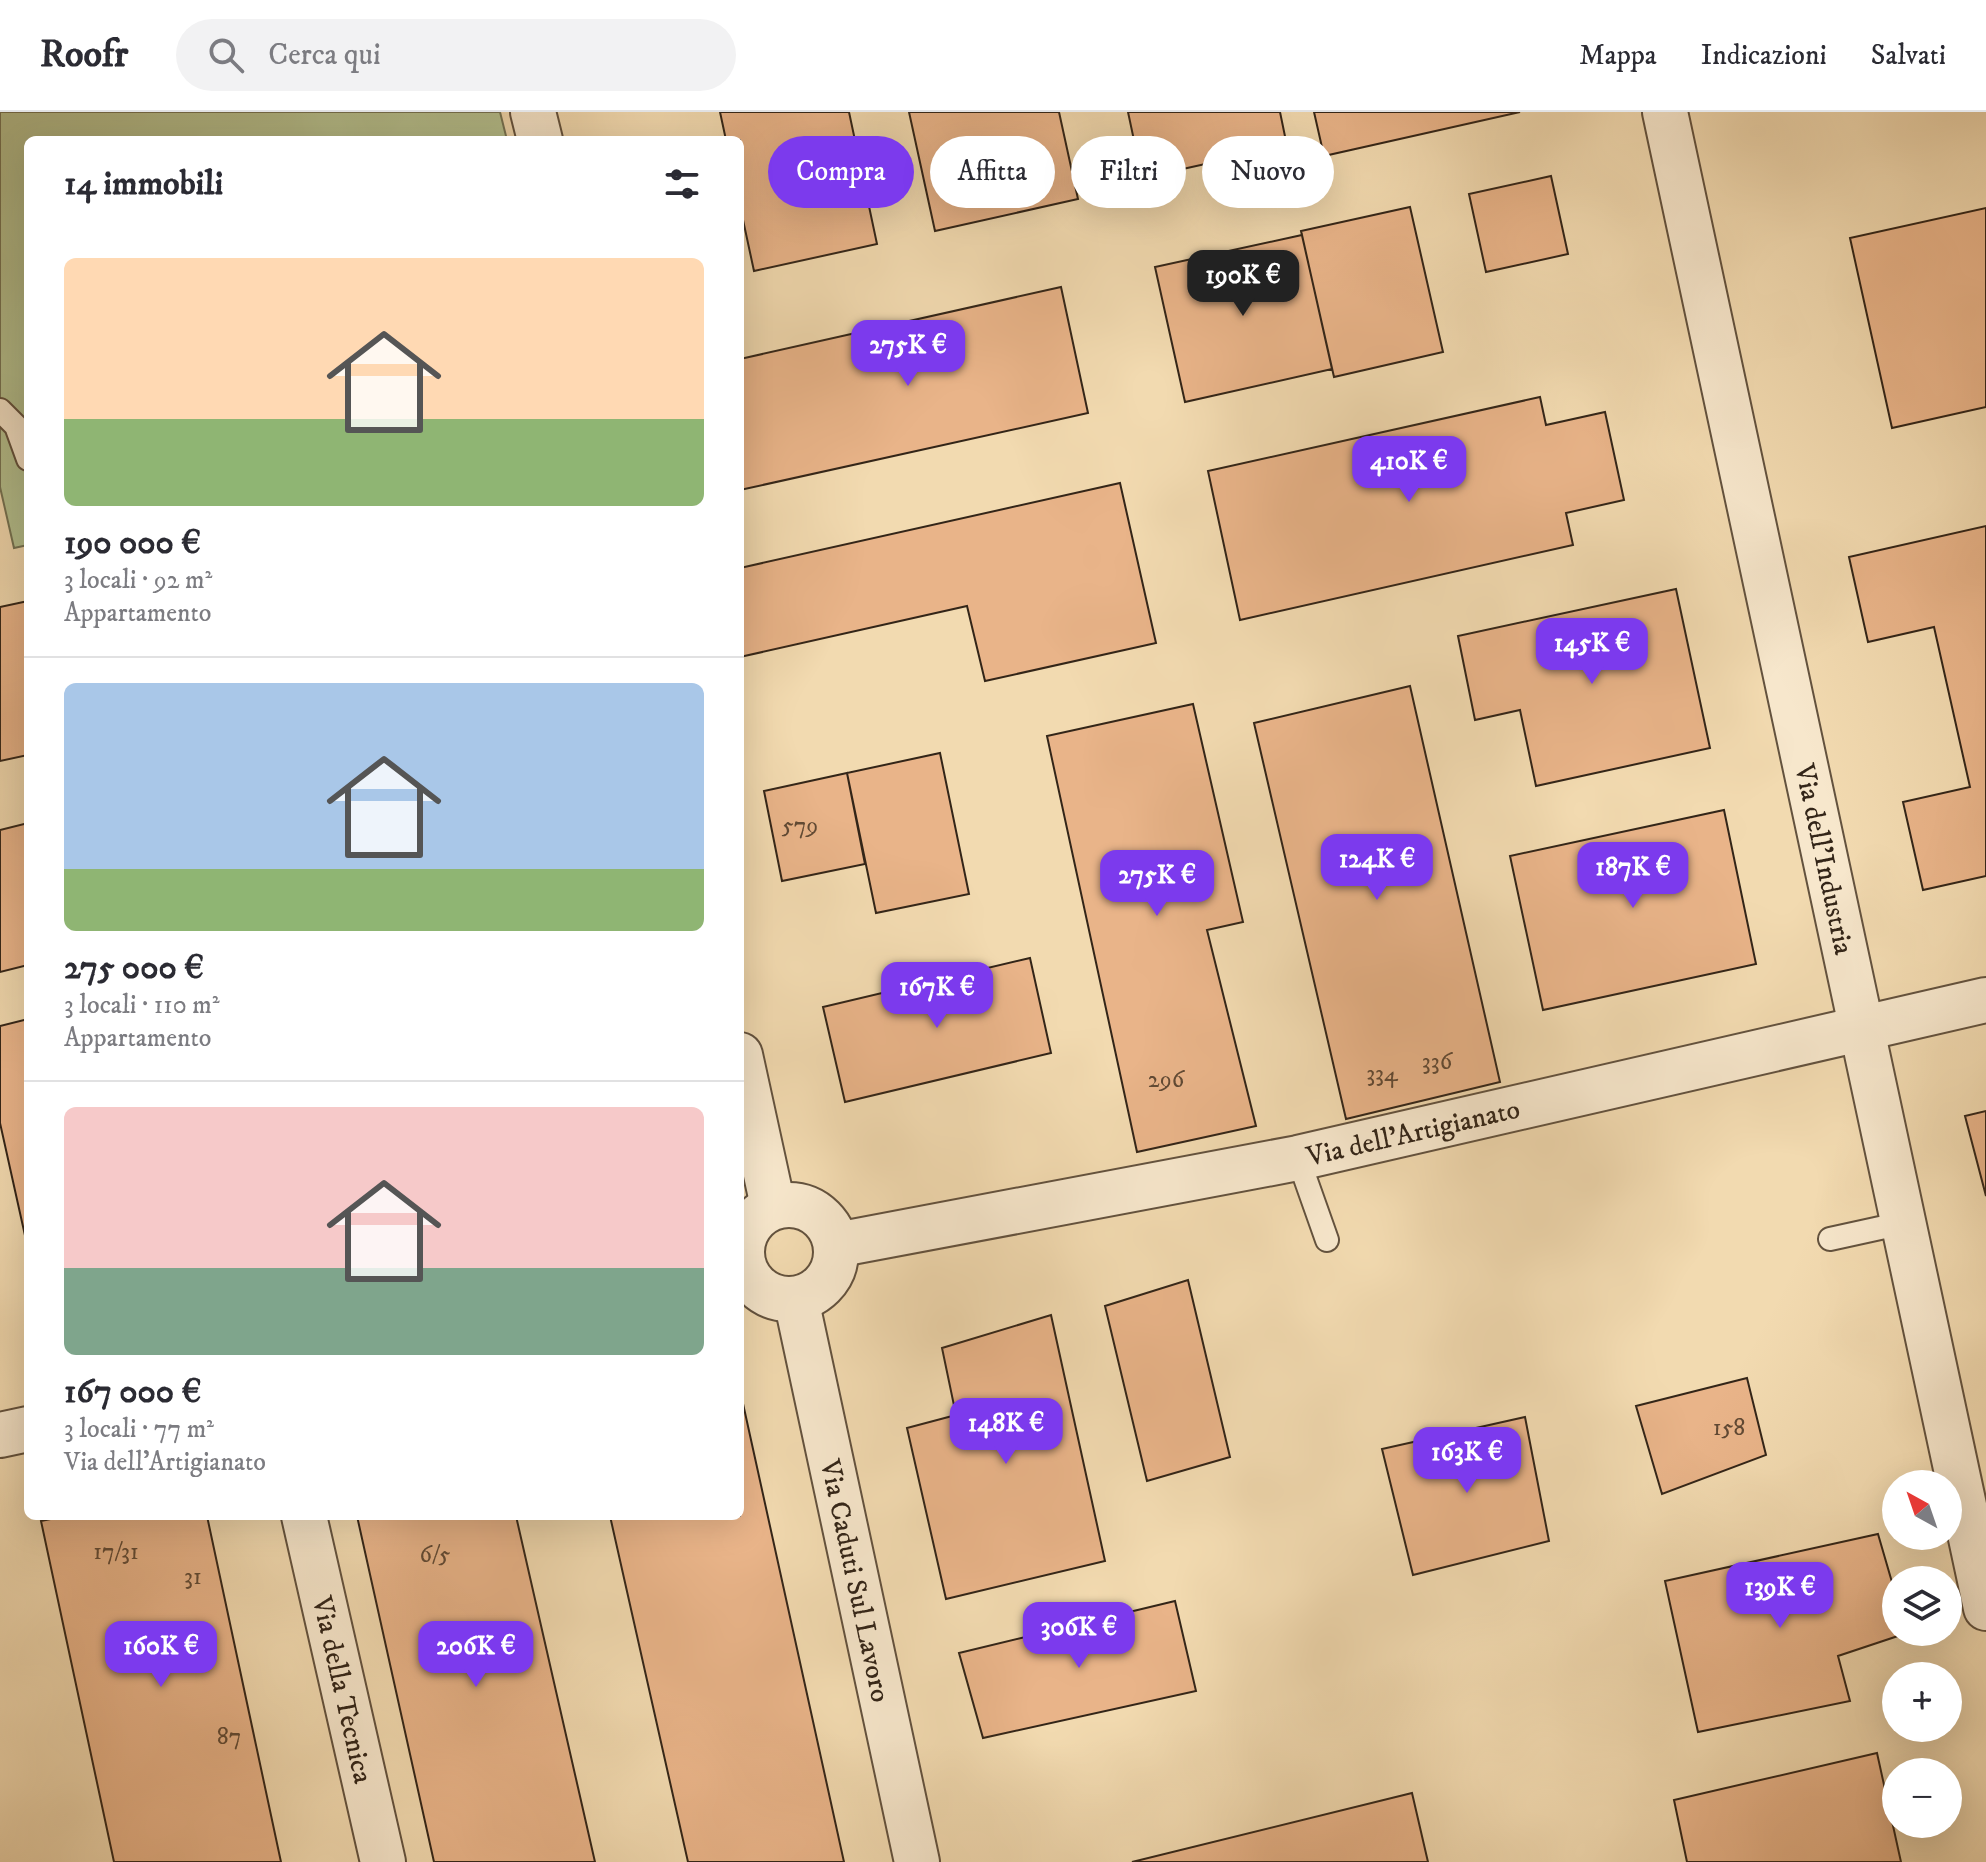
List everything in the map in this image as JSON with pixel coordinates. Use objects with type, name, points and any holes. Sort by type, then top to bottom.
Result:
[{"type":"street","points":[[533,112],[539,136]]},
{"type":"street","name":"Via dell’Industria","points":[[1665,112],[1986,1608]]},
{"type":"street","name":"Via dell'Artigianato","points":[[836,1245],[1298,1158],[1986,1000]]},
{"type":"street","points":[[744,1073],[773,1206]]},
{"type":"street","points":[[744,1237],[750,1224],[773,1206],[787,1204],[814,1211],[825,1220],[836,1245],[836,1260],[823,1286],[796,1299],[769,1296],[744,1271]]},
{"type":"street","name":"Via Caduti Sul Lavoro","points":[[796,1299],[917,1862]]},
{"type":"street","points":[[0,1435],[24,1430]]},
{"type":"street","name":"Via della Tecnica","points":[[305,1520],[383,1862]]},
{"type":"lane","points":[[0,410],[16,426],[24,448]]},
{"type":"lane","points":[[1298,1158],[1327,1240]]},
{"type":"lane","points":[[1830,1239],[1903,1223]]},
{"type":"green space","points":[[0,112],[500,112],[506,136],[24,136],[24,546],[14,548],[0,487]]},
{"type":"building","points":[[720,112],[849,112],[854,136],[768,136],[768,208],[869,208],[877,244],[754,271],[744,225],[744,136],[725,136]]},
{"type":"building","points":[[909,112],[1059,112],[1071,167],[1071,201],[1055,204],[1055,136],[930,136],[930,208],[1038,208],[935,231]]},
{"type":"building","points":[[1128,112],[1280,112],[1285,136],[1202,136],[1202,165],[1186,168],[1186,136],[1133,136]]},
{"type":"building","points":[[1314,112],[1520,112],[1334,154],[1334,136],[1319,136]]},
{"type":"building","points":[[1551,176],[1568,254],[1486,272],[1469,194]]},
{"type":"building","points":[[1410,207],[1443,352],[1334,377],[1301,231]]},
{"type":"building","points":[[1986,208],[1986,407],[1892,428],[1850,238]]},
{"type":"building","points":[[1302,235],[1332,369],[1185,402],[1155,267]]},
{"type":"building","points":[[1061,287],[1088,413],[744,489],[744,358]]},
{"type":"building","points":[[1540,397],[1546,425],[1605,412],[1624,500],[1566,513],[1573,545],[1240,620],[1208,471]]},
{"type":"building","points":[[1120,483],[1156,643],[985,681],[967,606],[744,656],[744,567]]},
{"type":"building","points":[[1986,526],[1986,876],[1923,890],[1903,802],[1970,787],[1934,627],[1868,642],[1849,557]]},
{"type":"building","points":[[1676,589],[1710,748],[1536,786],[1520,710],[1475,720],[1458,636]]},
{"type":"building","points":[[24,602],[24,756],[0,761],[0,607]]},
{"type":"building","points":[[1410,686],[1500,1082],[1346,1119],[1254,723]]},
{"type":"building","points":[[1193,704],[1243,922],[1207,930],[1256,1126],[1137,1152],[1047,736]]},
{"type":"building","points":[[940,753],[969,894],[876,913],[847,773]]},
{"type":"building","points":[[847,773],[865,864],[782,881],[764,791]]},
{"type":"building","points":[[1724,810],[1756,964],[1543,1010],[1510,856]]},
{"type":"building","points":[[24,824],[24,966],[0,972],[0,830]]},
{"type":"building","points":[[1030,958],[1051,1053],[845,1102],[823,1007]]},
{"type":"building","points":[[24,1020],[24,1231],[0,1123],[0,1026]]},
{"type":"building","points":[[1986,1111],[1986,1196],[1965,1116]]},
{"type":"building","points":[[1188,1280],[1230,1457],[1147,1481],[1105,1306]]},
{"type":"building","points":[[1051,1315],[1105,1561],[946,1599],[907,1428],[956,1415],[942,1348]]},
{"type":"building","points":[[1747,1378],[1766,1455],[1662,1494],[1636,1406]]},
{"type":"building","points":[[744,1408],[844,1862],[688,1862],[611,1520],[744,1520]]},
{"type":"building","points":[[1525,1417],[1549,1541],[1413,1575],[1382,1449]]},
{"type":"building","points":[[208,1520],[281,1862],[114,1862],[41,1521]]},
{"type":"building","points":[[358,1520],[517,1520],[595,1862],[434,1862]]},
{"type":"building","points":[[1878,1534],[1887,1566],[1882,1566],[1882,1641],[1838,1656],[1850,1701],[1698,1732],[1665,1581]]},
{"type":"building","points":[[1175,1601],[1196,1691],[983,1738],[959,1653]]},
{"type":"building","points":[[1877,1753],[1882,1776],[1882,1838],[1896,1838],[1901,1862],[1687,1862],[1674,1800]]},
{"type":"building","points":[[1412,1793],[1428,1862],[1132,1862]]}]
